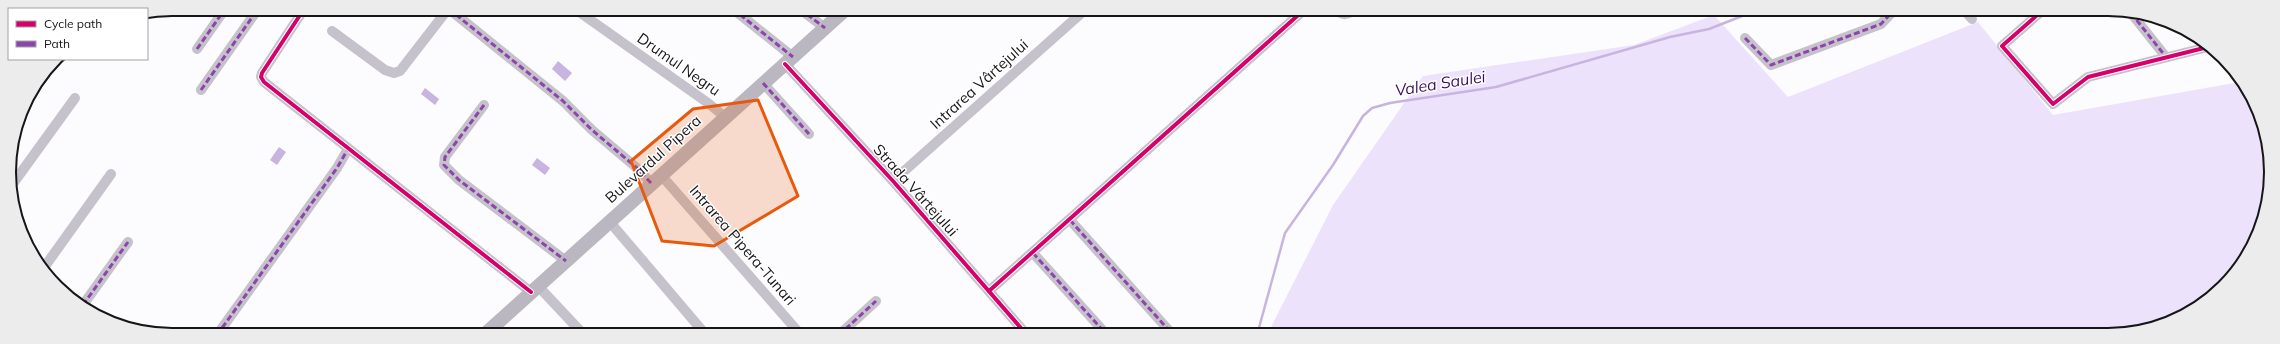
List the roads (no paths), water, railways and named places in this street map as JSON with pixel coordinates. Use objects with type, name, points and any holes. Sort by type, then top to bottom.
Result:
[{"type":"main road","name":"Bulevardul Pipera","points":[[492,328],[838,16]]},
{"type":"street","points":[[198,49],[220,16]]},
{"type":"street","points":[[201,90],[253,16]]},
{"type":"street","points":[[299,16],[262,73],[264,82],[496,263],[534,289],[576,328]]},
{"type":"street","points":[[332,31],[385,70],[394,73],[400,71],[443,16]]},
{"type":"street","name":"Intrarea Pipera-Tunari","points":[[457,16],[563,101],[592,130],[637,168],[656,179],[794,328]]},
{"type":"street","name":"Drumul Negru","points":[[585,16],[726,117]]},
{"type":"street","name":"Strada Vârtejului","points":[[741,16],[789,60],[1021,328]]},
{"type":"street","points":[[809,16],[825,28]]},
{"type":"street","name":"Intrarea Vârtejului","points":[[893,181],[1078,16]]},
{"type":"street","points":[[989,292],[1297,16]]},
{"type":"street","points":[[1745,38],[1771,64],[1881,24],[1888,16]]},
{"type":"street","points":[[1969,16],[1972,19]]},
{"type":"street","points":[[2036,16],[2002,46],[2053,104],[2088,77],[2203,48]]},
{"type":"street","points":[[2135,18],[2166,57]]},
{"type":"street","points":[[763,83],[809,134]]},
{"type":"street","points":[[16,179],[75,98]]},
{"type":"street","points":[[484,105],[445,157],[444,165],[459,180],[566,260]]},
{"type":"street","points":[[222,328],[337,168],[348,149]]},
{"type":"street","points":[[46,265],[111,174]]},
{"type":"street","points":[[1070,220],[1166,328]]},
{"type":"street","points":[[609,221],[700,328]]},
{"type":"street","points":[[85,302],[128,242]]},
{"type":"street","points":[[1033,253],[1101,328]]},
{"type":"street","points":[[847,328],[876,301]]},
{"type":"waterway","name":"Valea Saulei","points":[[1259,328],[1285,233],[1333,165],[1363,116],[1372,108],[1390,103],[1496,87],[1670,37],[1709,29],[1742,16]]}]
